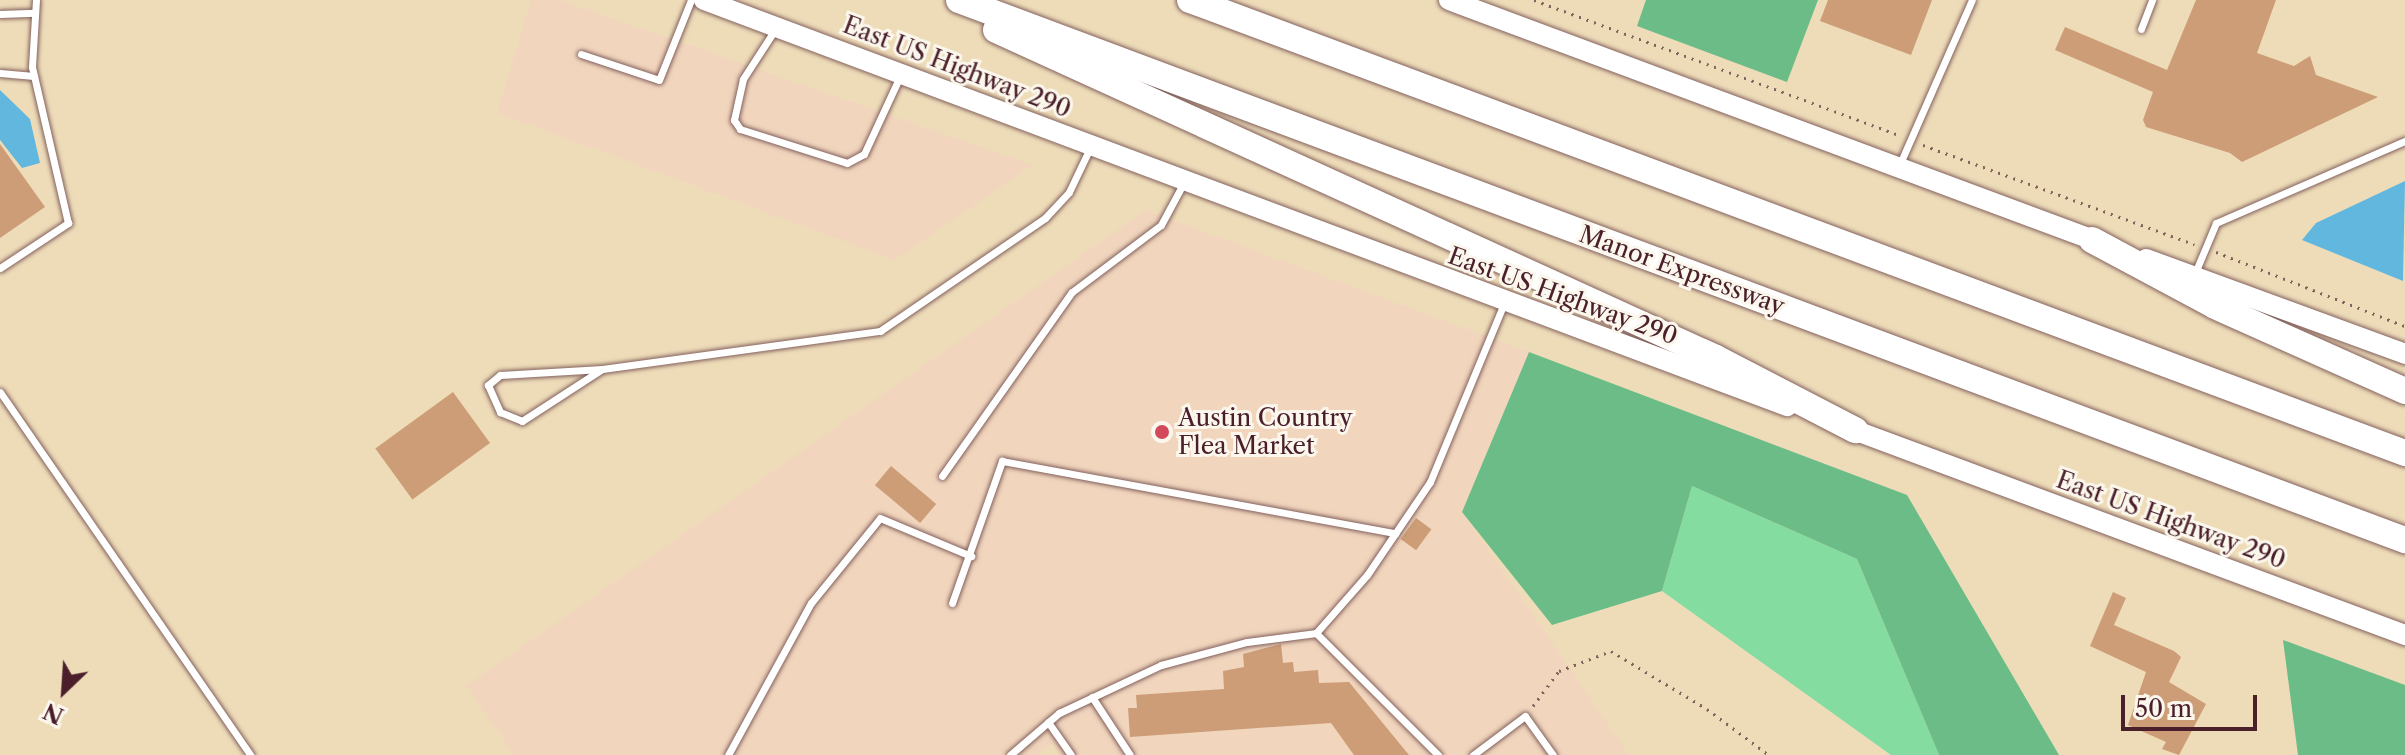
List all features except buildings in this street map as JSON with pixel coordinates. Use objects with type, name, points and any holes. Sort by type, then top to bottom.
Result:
[{"type":"highway","points":[[945,0],[998,32],[1716,358],[1855,430]]},
{"type":"highway","name":"Manor Expressway","points":[[959,0],[2405,540]]},
{"type":"highway","points":[[1190,0],[2405,453]]},
{"type":"highway","points":[[2092,240],[2215,306],[2405,391]]},
{"type":"main road","name":"East US Highway 290","points":[[704,0],[1504,303],[2405,635]]},
{"type":"main road","points":[[1449,0],[2405,354]]},
{"type":"lane","points":[[0,268],[68,223],[34,76],[36,0]]},
{"type":"lane","points":[[581,54],[659,80],[691,0]]},
{"type":"lane","points":[[1898,168],[1972,0]]},
{"type":"lane","points":[[2141,29],[2152,0]]},
{"type":"lane","points":[[0,14],[35,13]]},
{"type":"lane","points":[[776,27],[743,79],[734,120],[740,129],[847,163],[864,154],[901,74]]},
{"type":"lane","points":[[0,73],[34,76]]},
{"type":"lane","points":[[2194,276],[2216,223],[2405,141]]},
{"type":"lane","points":[[602,369],[522,421],[500,412],[488,385],[500,375],[602,369],[880,331],[899,323],[1045,218],[1069,192],[1090,146]]},
{"type":"lane","points":[[942,476],[1072,292],[1161,225],[1185,182]]},
{"type":"lane","points":[[1010,755],[1048,722],[1092,697],[1161,665],[1247,642],[1316,633],[1395,533],[1430,482],[1504,303]]},
{"type":"lane","points":[[0,392],[250,755]]},
{"type":"lane","points":[[952,603],[1002,461],[1395,533]]},
{"type":"lane","points":[[728,755],[811,603],[880,518],[971,556]]},
{"type":"lane","points":[[1316,633],[1438,755]]},
{"type":"lane","points":[[1092,697],[1130,755]]},
{"type":"lane","points":[[1473,755],[1525,716],[1553,755]]},
{"type":"lane","points":[[1048,722],[1071,755]]},
{"type":"path","points":[[1534,0],[2204,247],[2405,326]]},
{"type":"path","points":[[1525,716],[1559,671],[1611,651],[1707,709],[1769,755]]},
{"type":"shaded area","points":[[531,0],[560,0],[1033,165],[895,260],[497,113]]},
{"type":"shaded area","name":"Austin Country Flea Market","points":[[1146,210],[1529,352],[1462,512],[1629,755],[1060,755],[1052,743],[1037,755],[514,755],[466,686]]},
{"type":"green space","points":[[1646,0],[1818,0],[1787,82],[1637,26]]},
{"type":"green space","points":[[1529,352],[1907,495],[2059,755],[1939,755],[1857,559],[1692,486],[1662,591],[1552,625],[1462,512]]},
{"type":"green space","points":[[1692,486],[1857,559],[1939,755],[1891,755],[1662,591]]},
{"type":"green space","points":[[2283,640],[2405,685],[2405,755],[2298,755]]},
{"type":"water","points":[[0,90],[30,119],[40,163],[22,168],[0,140]]},
{"type":"water","points":[[2405,181],[2403,281],[2302,240],[2316,223]]},
{"type":"place","name":"Austin Country Flea Market","points":[[1162,432]]}]
